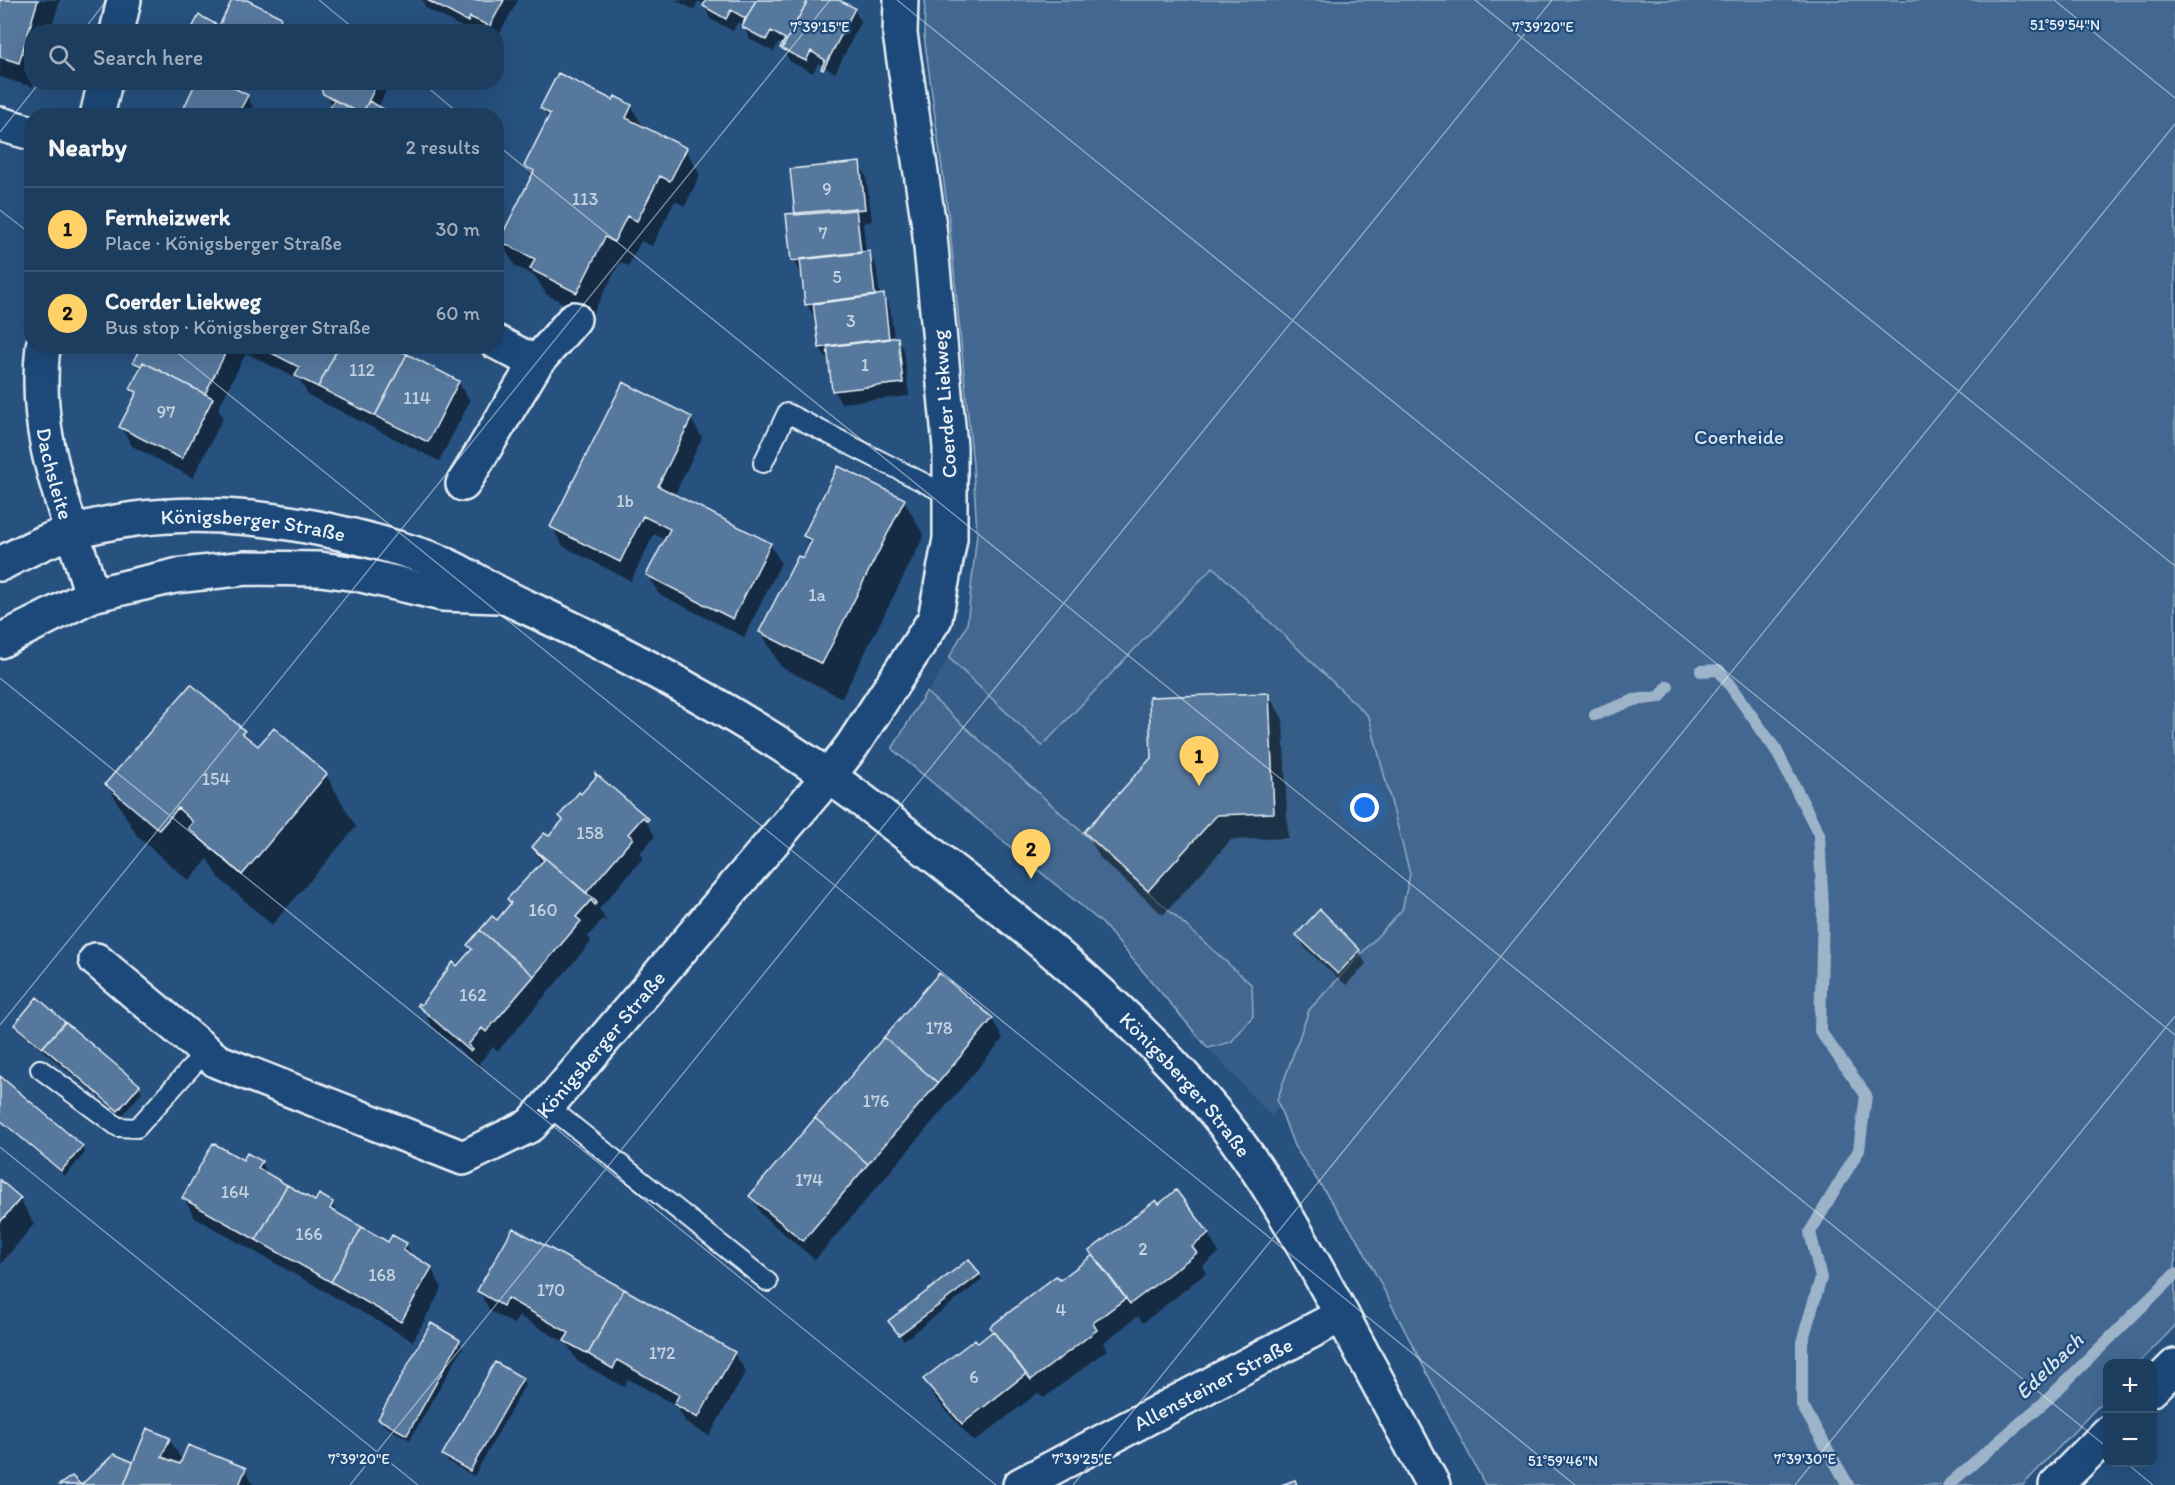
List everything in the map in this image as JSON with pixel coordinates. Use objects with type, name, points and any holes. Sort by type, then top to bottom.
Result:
[{"type":"street","points":[[119,24],[124,0]]},
{"type":"street","name":"Coerder Liekweg","points":[[828,777],[852,746],[935,618],[950,539],[950,447],[930,237],[900,34],[902,0]]},
{"type":"street","points":[[99,108],[103,90]]},
{"type":"street","points":[[0,124],[24,131]]},
{"type":"street","points":[[463,484],[536,363],[574,319]]},
{"type":"street","points":[[504,346],[536,363]]},
{"type":"street","name":"Dachsleite","points":[[43,354],[40,373],[46,442],[52,474],[74,531],[92,595]]},
{"type":"street","name":"Königsberger Straße","points":[[0,564],[74,531],[160,516],[202,514],[287,523],[339,533],[448,565],[502,597],[609,647],[679,685],[828,777],[859,797],[1020,923],[1150,1041],[1203,1098],[1248,1155],[1299,1236],[1433,1485]]},
{"type":"street","name":"Königsberger Straße","points":[[0,641],[92,595],[194,573],[282,567],[357,574],[442,594],[502,597]]},
{"type":"street","name":"Königsberger Straße","points":[[96,960],[217,1061],[463,1158],[531,1125],[828,777]]},
{"type":"street","name":"Allensteiner Straße","points":[[1020,1485],[1342,1315]]},
{"type":"street","points":[[2157,1384],[2175,1366]]},
{"type":"street","points":[[2056,1485],[2103,1438]]},
{"type":"lane","points":[[763,463],[787,413],[950,496]]},
{"type":"lane","points":[[40,1069],[118,1127],[129,1129],[137,1128],[205,1052]]},
{"type":"lane","points":[[548,1106],[768,1282]]},
{"type":"shaded area","points":[[1212,533],[1514,870],[1271,1116],[1208,1048],[1102,923],[892,749],[949,658],[1026,731]]},
{"type":"green space","name":"Coerheide","points":[[925,0],[2175,0],[2175,1326],[2143,1359],[2103,1359],[2103,1401],[2023,1485],[1485,1485],[1359,1242],[1294,1146],[1277,1100],[1309,1010],[1402,910],[1410,874],[1369,717],[1213,567],[1042,746],[949,658],[967,625],[977,533],[973,466],[949,220],[924,35]]},
{"type":"green space","points":[[926,692],[1252,985],[1253,1016],[1231,1042],[1208,1048],[1102,923],[892,749]]},
{"type":"building","points":[[0,0],[38,0],[31,24],[24,24],[24,46],[19,63],[0,57]]},
{"type":"building","points":[[232,0],[247,0],[281,17],[280,24],[220,24]]},
{"type":"building","points":[[427,0],[504,0],[491,24],[485,24],[470,17],[468,22]]},
{"type":"building","points":[[706,0],[756,0],[742,27],[745,18],[731,10],[726,19],[703,6]]},
{"type":"building","points":[[756,0],[808,0],[782,49],[780,48],[785,39],[771,31],[766,40],[742,27]]},
{"type":"building","points":[[808,0],[839,0],[855,8],[823,70],[821,69],[825,60],[811,51],[806,61],[782,49]]},
{"type":"building","points":[[199,15],[215,24],[194,24]]},
{"type":"building","points":[[558,73],[613,100],[615,96],[632,105],[626,118],[687,148],[670,181],[660,176],[637,221],[627,216],[614,242],[605,237],[577,293],[530,269],[535,259],[504,244],[504,231],[534,171],[524,166],[550,114],[540,108]]},
{"type":"building","points":[[192,90],[238,90],[248,95],[241,108],[184,108]]},
{"type":"building","points":[[322,90],[374,90],[365,108],[350,108],[323,94]]},
{"type":"building","points":[[334,100],[350,108],[330,108]]},
{"type":"building","points":[[369,101],[382,108],[365,108]]},
{"type":"building","points":[[860,162],[865,209],[795,215],[790,169]]},
{"type":"building","points":[[856,208],[861,253],[791,261],[786,214]]},
{"type":"building","points":[[870,251],[875,296],[805,305],[800,259]]},
{"type":"building","points":[[884,294],[889,339],[819,348],[813,303]]},
{"type":"building","points":[[898,337],[903,383],[832,391],[827,346]]},
{"type":"building","points":[[137,354],[225,354],[205,394],[143,362],[141,366],[133,362]]},
{"type":"building","points":[[274,354],[335,354],[318,387],[295,376],[299,367]]},
{"type":"building","points":[[335,354],[407,354],[375,416],[318,387]]},
{"type":"building","points":[[407,354],[459,381],[428,442],[375,416]]},
{"type":"building","points":[[143,362],[213,398],[182,459],[119,427],[137,392],[130,389]]},
{"type":"building","points":[[623,382],[692,417],[658,486],[771,543],[733,619],[646,575],[670,529],[643,516],[620,562],[550,527]]},
{"type":"building","points":[[838,466],[905,499],[822,664],[759,632],[798,556],[803,558],[812,540],[803,536]]},
{"type":"building","points":[[191,684],[245,731],[242,733],[258,746],[274,728],[327,774],[242,875],[188,828],[193,822],[178,808],[159,830],[105,784]]},
{"type":"building","points":[[1269,693],[1274,813],[1217,815],[1148,891],[1084,832],[1151,758],[1149,697]]},
{"type":"building","points":[[595,773],[649,819],[647,821],[643,817],[628,834],[633,838],[586,893],[532,847],[544,833],[549,836],[563,820],[559,816],[579,792],[581,794],[596,777]]},
{"type":"building","points":[[532,847],[597,902],[595,905],[591,900],[576,917],[581,921],[534,976],[480,930],[492,916],[497,920],[511,903],[507,899],[544,860]]},
{"type":"building","points":[[1320,909],[1360,950],[1338,974],[1296,935]]},
{"type":"building","points":[[480,930],[534,976],[486,1032],[482,1028],[468,1045],[472,1049],[470,1051],[417,1005],[418,1003],[421,1005],[453,962],[457,966],[472,949],[467,945]]},
{"type":"building","points":[[939,973],[993,1018],[938,1083],[884,1037]]},
{"type":"building","points":[[37,997],[65,1022],[42,1048],[14,1025]]},
{"type":"building","points":[[65,1022],[140,1085],[118,1111],[43,1047]]},
{"type":"building","points":[[884,1037],[938,1083],[868,1164],[815,1118]]},
{"type":"building","points":[[0,1076],[83,1146],[61,1171],[0,1120]]},
{"type":"building","points":[[815,1118],[868,1164],[803,1241],[749,1196]]},
{"type":"building","points":[[213,1143],[243,1160],[247,1153],[262,1161],[258,1168],[287,1185],[256,1240],[182,1198]]},
{"type":"building","points":[[0,1180],[21,1198],[0,1222]]},
{"type":"building","points":[[287,1185],[315,1201],[319,1194],[333,1202],[330,1209],[362,1227],[331,1282],[256,1240]]},
{"type":"building","points":[[1176,1190],[1209,1233],[1192,1247],[1197,1253],[1130,1304],[1089,1251],[1156,1200],[1159,1204]]},
{"type":"building","points":[[362,1227],[388,1242],[392,1235],[407,1243],[403,1250],[432,1267],[401,1322],[331,1282]]},
{"type":"building","points":[[513,1228],[624,1289],[588,1354],[564,1341],[569,1333],[507,1298],[503,1306],[477,1291]]},
{"type":"building","points":[[1093,1255],[1126,1298],[1093,1323],[1097,1330],[1031,1380],[990,1327],[1056,1276],[1060,1280]]},
{"type":"building","points":[[969,1259],[980,1274],[899,1335],[888,1321]]},
{"type":"building","points":[[624,1289],[735,1352],[698,1418],[674,1404],[679,1395],[617,1360],[613,1369],[588,1354]]},
{"type":"building","points":[[431,1323],[460,1340],[407,1435],[378,1419]]},
{"type":"building","points":[[993,1331],[1026,1374],[962,1424],[923,1379],[975,1339],[978,1343]]},
{"type":"building","points":[[495,1362],[523,1378],[470,1471],[442,1455]]},
{"type":"building","points":[[147,1428],[170,1438],[162,1457],[180,1464],[188,1445],[246,1468],[239,1485],[124,1485]]},
{"type":"building","points":[[114,1454],[133,1462],[124,1485],[81,1485]]},
{"type":"building","points":[[72,1476],[81,1485],[59,1485]]},
{"type":"building","points":[[1295,1480],[1297,1485],[1281,1485]]},
{"type":"waterway","points":[[1701,671],[1719,670],[1776,750],[1819,834],[1823,909],[1820,1031],[1866,1095],[1859,1150],[1810,1232],[1821,1278],[1802,1342],[1802,1405],[1848,1485]]},
{"type":"waterway","points":[[1595,715],[1634,700],[1660,697],[1668,686]]},
{"type":"waterway","name":"Edelbach","points":[[1948,1485],[2047,1400],[2175,1274]]},
{"type":"place","name":"Fernheizwerk","points":[[1199,786]]},
{"type":"place","name":"Coerder Liekweg","points":[[1031,879]]}]
